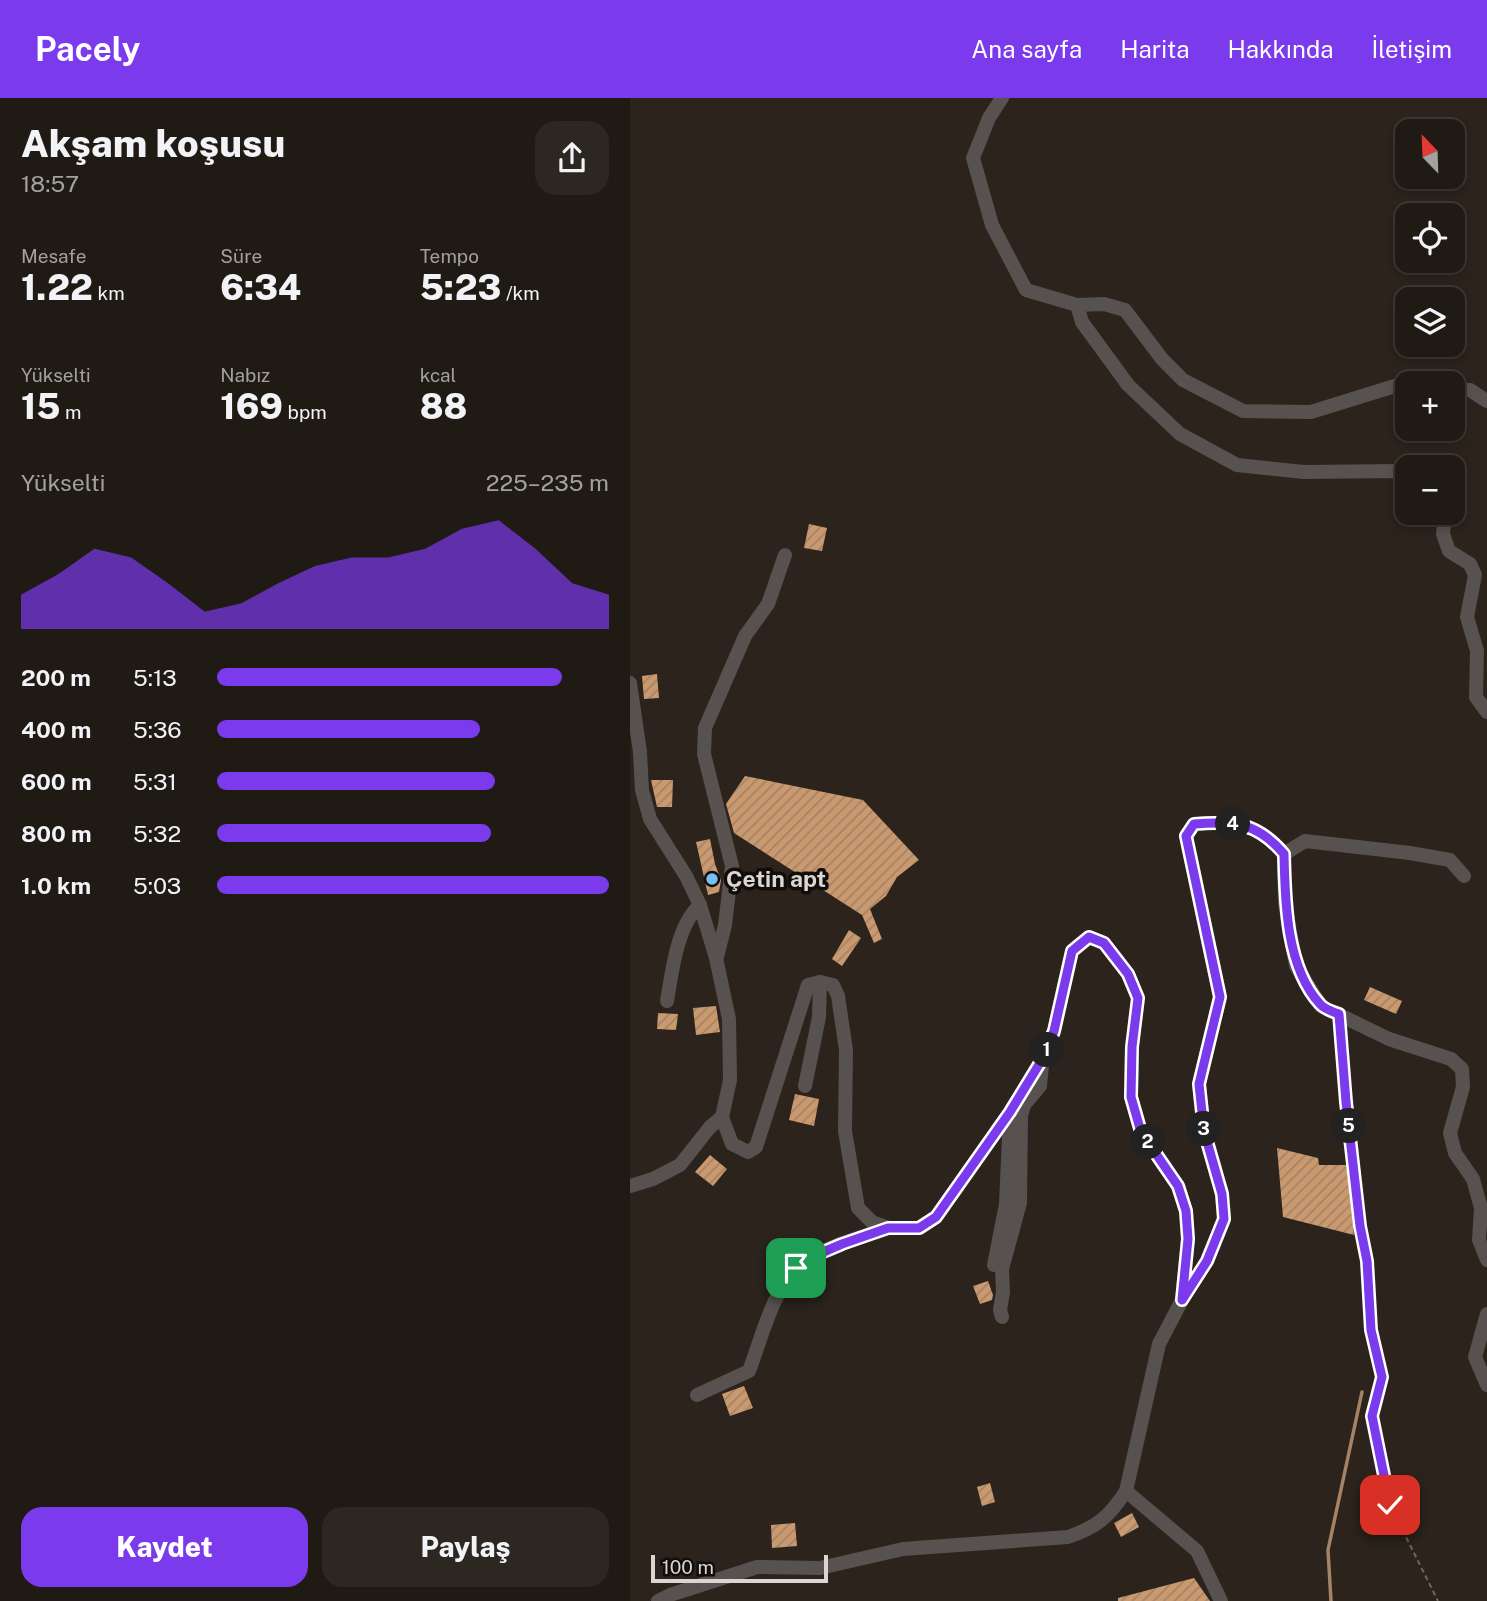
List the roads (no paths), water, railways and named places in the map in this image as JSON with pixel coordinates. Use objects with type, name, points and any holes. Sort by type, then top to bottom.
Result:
[{"type":"street","points":[[1002,98],[989,118],[973,158],[992,225],[1026,290],[1077,305],[1104,304],[1125,310],[1162,359],[1183,380],[1243,411],[1311,412],[1395,386]]},
{"type":"street","points":[[1077,305],[1082,322],[1128,385],[1180,434],[1237,465],[1304,472],[1395,471]]},
{"type":"street","points":[[1465,390],[1487,401]]},
{"type":"street","points":[[1444,525],[1443,534],[1449,551],[1470,564],[1475,575],[1467,617],[1477,651],[1476,697],[1487,712]]},
{"type":"street","points":[[716,958],[725,925],[732,866],[704,754],[705,728],[744,636],[768,604],[785,555]]},
{"type":"street","points":[[630,683],[640,752],[642,790],[650,819],[686,876],[700,905],[716,958],[729,1019],[730,1080],[722,1117],[732,1144],[748,1152],[756,1147],[808,985],[820,982],[833,985],[838,996],[846,1050],[845,1131],[858,1208],[872,1222],[888,1228],[919,1228],[936,1217],[1010,1112],[1043,1058],[1054,1031],[1072,951],[1089,937],[1104,943],[1128,974],[1138,998],[1132,1047],[1131,1097],[1141,1132],[1178,1186],[1186,1211],[1188,1239],[1182,1300]]},
{"type":"street","points":[[658,1601],[757,1567],[820,1568],[903,1549],[1068,1537],[1092,1528],[1113,1511],[1126,1490],[1159,1344],[1182,1300],[1207,1261],[1224,1219],[1222,1194],[1204,1131],[1199,1084],[1220,997],[1186,836],[1194,824],[1226,822],[1262,831],[1284,854],[1286,904],[1296,965],[1321,1006],[1389,1039],[1451,1059],[1462,1069],[1463,1087],[1450,1133],[1455,1153],[1473,1179],[1481,1208],[1479,1240],[1487,1260]]},
{"type":"street","points":[[1284,854],[1305,841],[1410,853],[1450,860],[1464,876]]},
{"type":"street","points":[[667,1001],[675,953],[692,912],[700,905]]},
{"type":"street","points":[[805,1086],[819,1017],[820,982]]},
{"type":"street","points":[[1002,1317],[1002,1269],[1020,1203],[1021,1116],[1024,1105],[1040,1086],[1043,1058]]},
{"type":"street","points":[[993,1265],[1006,1204],[1010,1112]]},
{"type":"street","points":[[630,1186],[653,1179],[680,1165],[710,1127],[722,1117]]},
{"type":"street","points":[[696,1395],[749,1371],[780,1290],[796,1268],[814,1256],[888,1228]]},
{"type":"street","points":[[1487,1314],[1475,1357],[1487,1385]]},
{"type":"street","points":[[1126,1490],[1196,1551],[1221,1601]]},
{"type":"waterway","points":[[1331,1601],[1328,1550],[1362,1392]]},
{"type":"place","name":"Çetin apt","points":[[712,879]]}]
